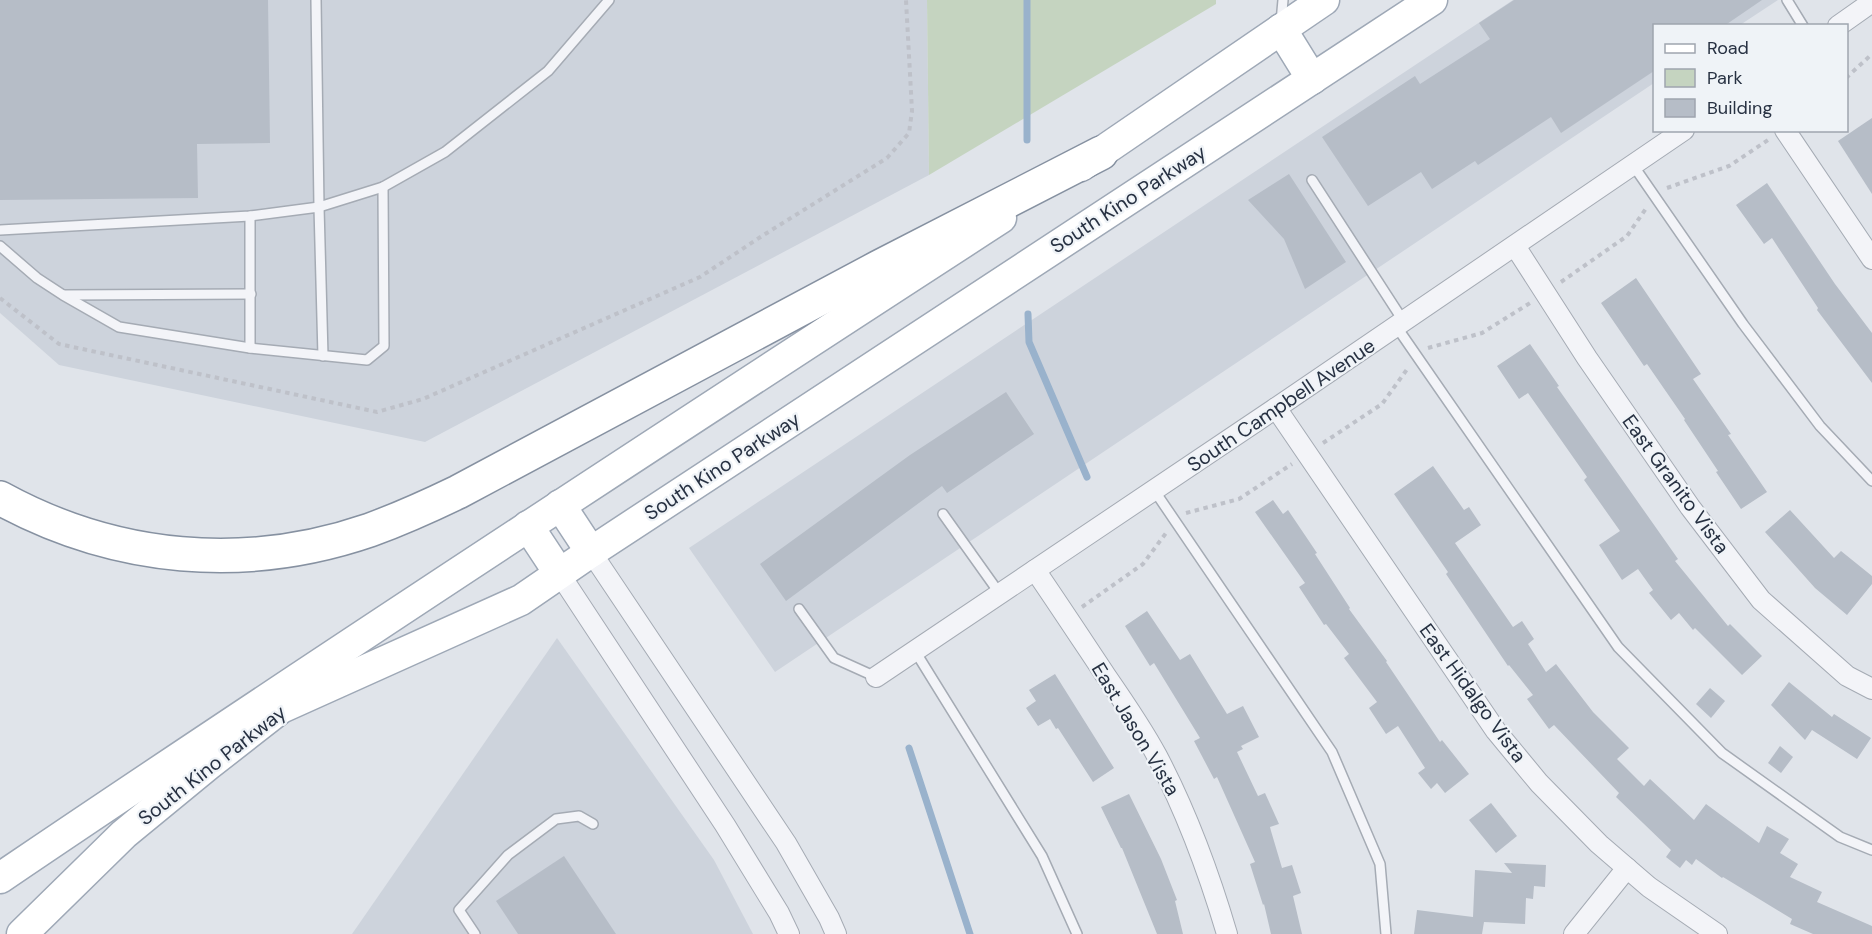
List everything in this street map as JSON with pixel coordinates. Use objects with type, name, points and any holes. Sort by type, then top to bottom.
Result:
[{"type":"highway","points":[[0,498],[39,518],[76,532],[134,548],[174,554],[234,555],[274,551],[332,541],[368,531],[458,492],[879,267],[1101,153]]},
{"type":"main road","name":"South Kino Parkway","points":[[0,878],[247,710],[1101,153],[1282,15],[1324,0]]},
{"type":"main road","name":"South Kino Parkway","points":[[22,934],[124,834],[281,708],[520,600],[1432,0]]},
{"type":"main road","points":[[1282,15],[1312,79]]},
{"type":"main road","points":[[560,505],[591,552]]},
{"type":"main road","points":[[528,526],[559,573]]},
{"type":"street","points":[[1841,24],[1872,2]]},
{"type":"street","name":"South Campbell Avenue","points":[[876,677],[1681,132]]},
{"type":"street","points":[[1786,132],[1872,258]]},
{"type":"street","name":"East Granito Vista","points":[[1515,246],[1587,358],[1690,507],[1761,600],[1847,676],[1872,690]]},
{"type":"street","name":"East Hidalgo Vista","points":[[1276,408],[1496,731],[1539,783],[1599,844],[1649,887],[1716,934]]},
{"type":"street","points":[[591,552],[786,843],[836,934]]},
{"type":"street","name":"East Jason Vista","points":[[1035,570],[1134,718],[1156,755],[1192,832],[1227,934]]},
{"type":"street","points":[[559,573],[725,825],[789,934]]},
{"type":"street","points":[[1574,934],[1627,868]]},
{"type":"lane","points":[[316,0],[322,356]]},
{"type":"lane","points":[[0,230],[250,216],[319,207],[383,187],[445,152],[548,71],[609,0]]},
{"type":"lane","points":[[1787,0],[1802,24]]},
{"type":"lane","points":[[1633,165],[1743,324],[1820,426],[1872,481]]},
{"type":"lane","points":[[1312,180],[1400,324],[1618,647],[1722,753],[1840,837],[1872,850]]},
{"type":"lane","points":[[0,246],[37,278],[119,327],[250,348],[367,360],[384,346],[383,187]]},
{"type":"lane","points":[[250,216],[250,348]]},
{"type":"lane","points":[[63,295],[251,294]]},
{"type":"lane","points":[[1154,490],[1332,752],[1380,864],[1386,934]]},
{"type":"lane","points":[[943,514],[1000,594]]},
{"type":"lane","points":[[799,609],[834,658],[876,677]]},
{"type":"lane","points":[[915,651],[1042,856],[1077,934]]},
{"type":"lane","points":[[475,934],[459,910],[508,855],[556,819],[579,816],[593,824]]},
{"type":"path","points":[[0,298],[59,344],[377,412],[423,399],[700,277],[887,158],[909,133],[912,111],[906,0]]},
{"type":"path","points":[[1848,76],[1872,54]]},
{"type":"shaded area","points":[[0,0],[927,0],[929,175],[425,442],[59,365],[0,313]]},
{"type":"shaded area","points":[[1513,0],[1778,0],[1742,24],[1653,24],[1653,84],[775,672],[689,548]]},
{"type":"shaded area","points":[[557,638],[714,860],[753,934],[352,934]]},
{"type":"green space","points":[[927,0],[1216,0],[1216,4],[929,175]]},
{"type":"building","points":[[0,0],[268,0],[270,143],[197,144],[198,198],[0,200]]},
{"type":"building","points":[[1514,0],[1762,0],[1727,24],[1653,24],[1653,72],[1561,133],[1551,117],[1478,165],[1475,161],[1432,189],[1421,172],[1368,206],[1322,137],[1415,76],[1420,84],[1490,39],[1479,23]]},
{"type":"building","points":[[1872,118],[1872,194],[1838,141]]},
{"type":"building","points":[[1289,174],[1346,262],[1305,289],[1284,239],[1248,200]]},
{"type":"building","points":[[1767,183],[1835,284],[1872,333],[1872,383],[1817,310],[1818,308],[1772,238],[1764,244],[1736,205]]},
{"type":"building","points":[[1636,278],[1701,374],[1693,379],[1767,492],[1741,509],[1685,419],[1647,364],[1644,366],[1601,303]]},
{"type":"building","points":[[1530,344],[1559,386],[1557,387],[1678,559],[1675,561],[1728,626],[1730,624],[1762,656],[1742,675],[1695,628],[1693,630],[1679,613],[1671,620],[1649,593],[1653,590],[1638,569],[1622,580],[1599,545],[1620,531],[1584,480],[1587,477],[1528,393],[1519,399],[1497,366]]},
{"type":"building","points":[[1006,392],[1034,434],[947,493],[942,486],[786,601],[760,564],[910,455]]},
{"type":"building","points":[[1433,466],[1464,510],[1469,507],[1481,525],[1455,543],[1513,627],[1522,621],[1534,639],[1528,644],[1546,672],[1556,664],[1593,712],[1629,748],[1617,759],[1644,786],[1650,779],[1694,820],[1706,804],[1759,843],[1767,826],[1789,839],[1780,853],[1798,864],[1790,877],[1822,892],[1817,902],[1872,926],[1872,934],[1813,934],[1790,924],[1792,919],[1722,878],[1696,859],[1692,865],[1686,860],[1680,868],[1666,857],[1671,850],[1616,797],[1619,793],[1554,725],[1549,729],[1527,699],[1533,695],[1508,666],[1446,574],[1448,572],[1394,494]]},
{"type":"building","points":[[1273,500],[1283,514],[1288,510],[1317,553],[1315,554],[1349,609],[1387,661],[1440,742],[1442,740],[1469,774],[1445,793],[1437,783],[1431,789],[1418,773],[1425,768],[1398,726],[1386,734],[1369,708],[1377,702],[1344,658],[1349,654],[1326,624],[1324,625],[1299,587],[1305,583],[1255,512]]},
{"type":"building","points":[[1790,510],[1834,558],[1841,551],[1872,576],[1872,584],[1847,615],[1815,588],[1765,532]]},
{"type":"building","points":[[1147,611],[1180,660],[1190,654],[1227,714],[1243,706],[1259,737],[1241,746],[1243,749],[1237,752],[1258,796],[1265,793],[1279,824],[1270,827],[1282,868],[1292,865],[1301,893],[1293,896],[1302,934],[1271,934],[1264,904],[1250,864],[1255,862],[1217,777],[1214,779],[1194,741],[1200,738],[1154,663],[1150,666],[1125,626]]},
{"type":"building","points":[[1055,674],[1114,768],[1093,782],[1050,719],[1038,726],[1026,708],[1036,701],[1029,690]]},
{"type":"building","points":[[1789,682],[1832,717],[1834,714],[1871,738],[1857,759],[1812,730],[1805,740],[1771,705]]},
{"type":"building","points":[[1710,688],[1725,701],[1711,718],[1696,704]]},
{"type":"building","points":[[1780,746],[1793,757],[1781,773],[1768,763]]},
{"type":"building","points":[[1129,794],[1161,859],[1177,900],[1175,901],[1183,934],[1157,934],[1122,848],[1101,807]]},
{"type":"building","points":[[1491,803],[1517,836],[1496,853],[1469,820]]},
{"type":"building","points":[[564,856],[616,934],[518,934],[496,901]]},
{"type":"building","points":[[1504,863],[1546,865],[1545,887],[1534,886],[1533,899],[1526,898],[1525,924],[1484,922],[1482,934],[1414,934],[1417,910],[1473,917],[1475,870],[1512,873]]},
{"type":"waterway","points":[[1027,0],[1027,140]]},
{"type":"waterway","points":[[1028,314],[1029,342],[1087,477]]},
{"type":"waterway","points":[[909,748],[970,934]]}]
